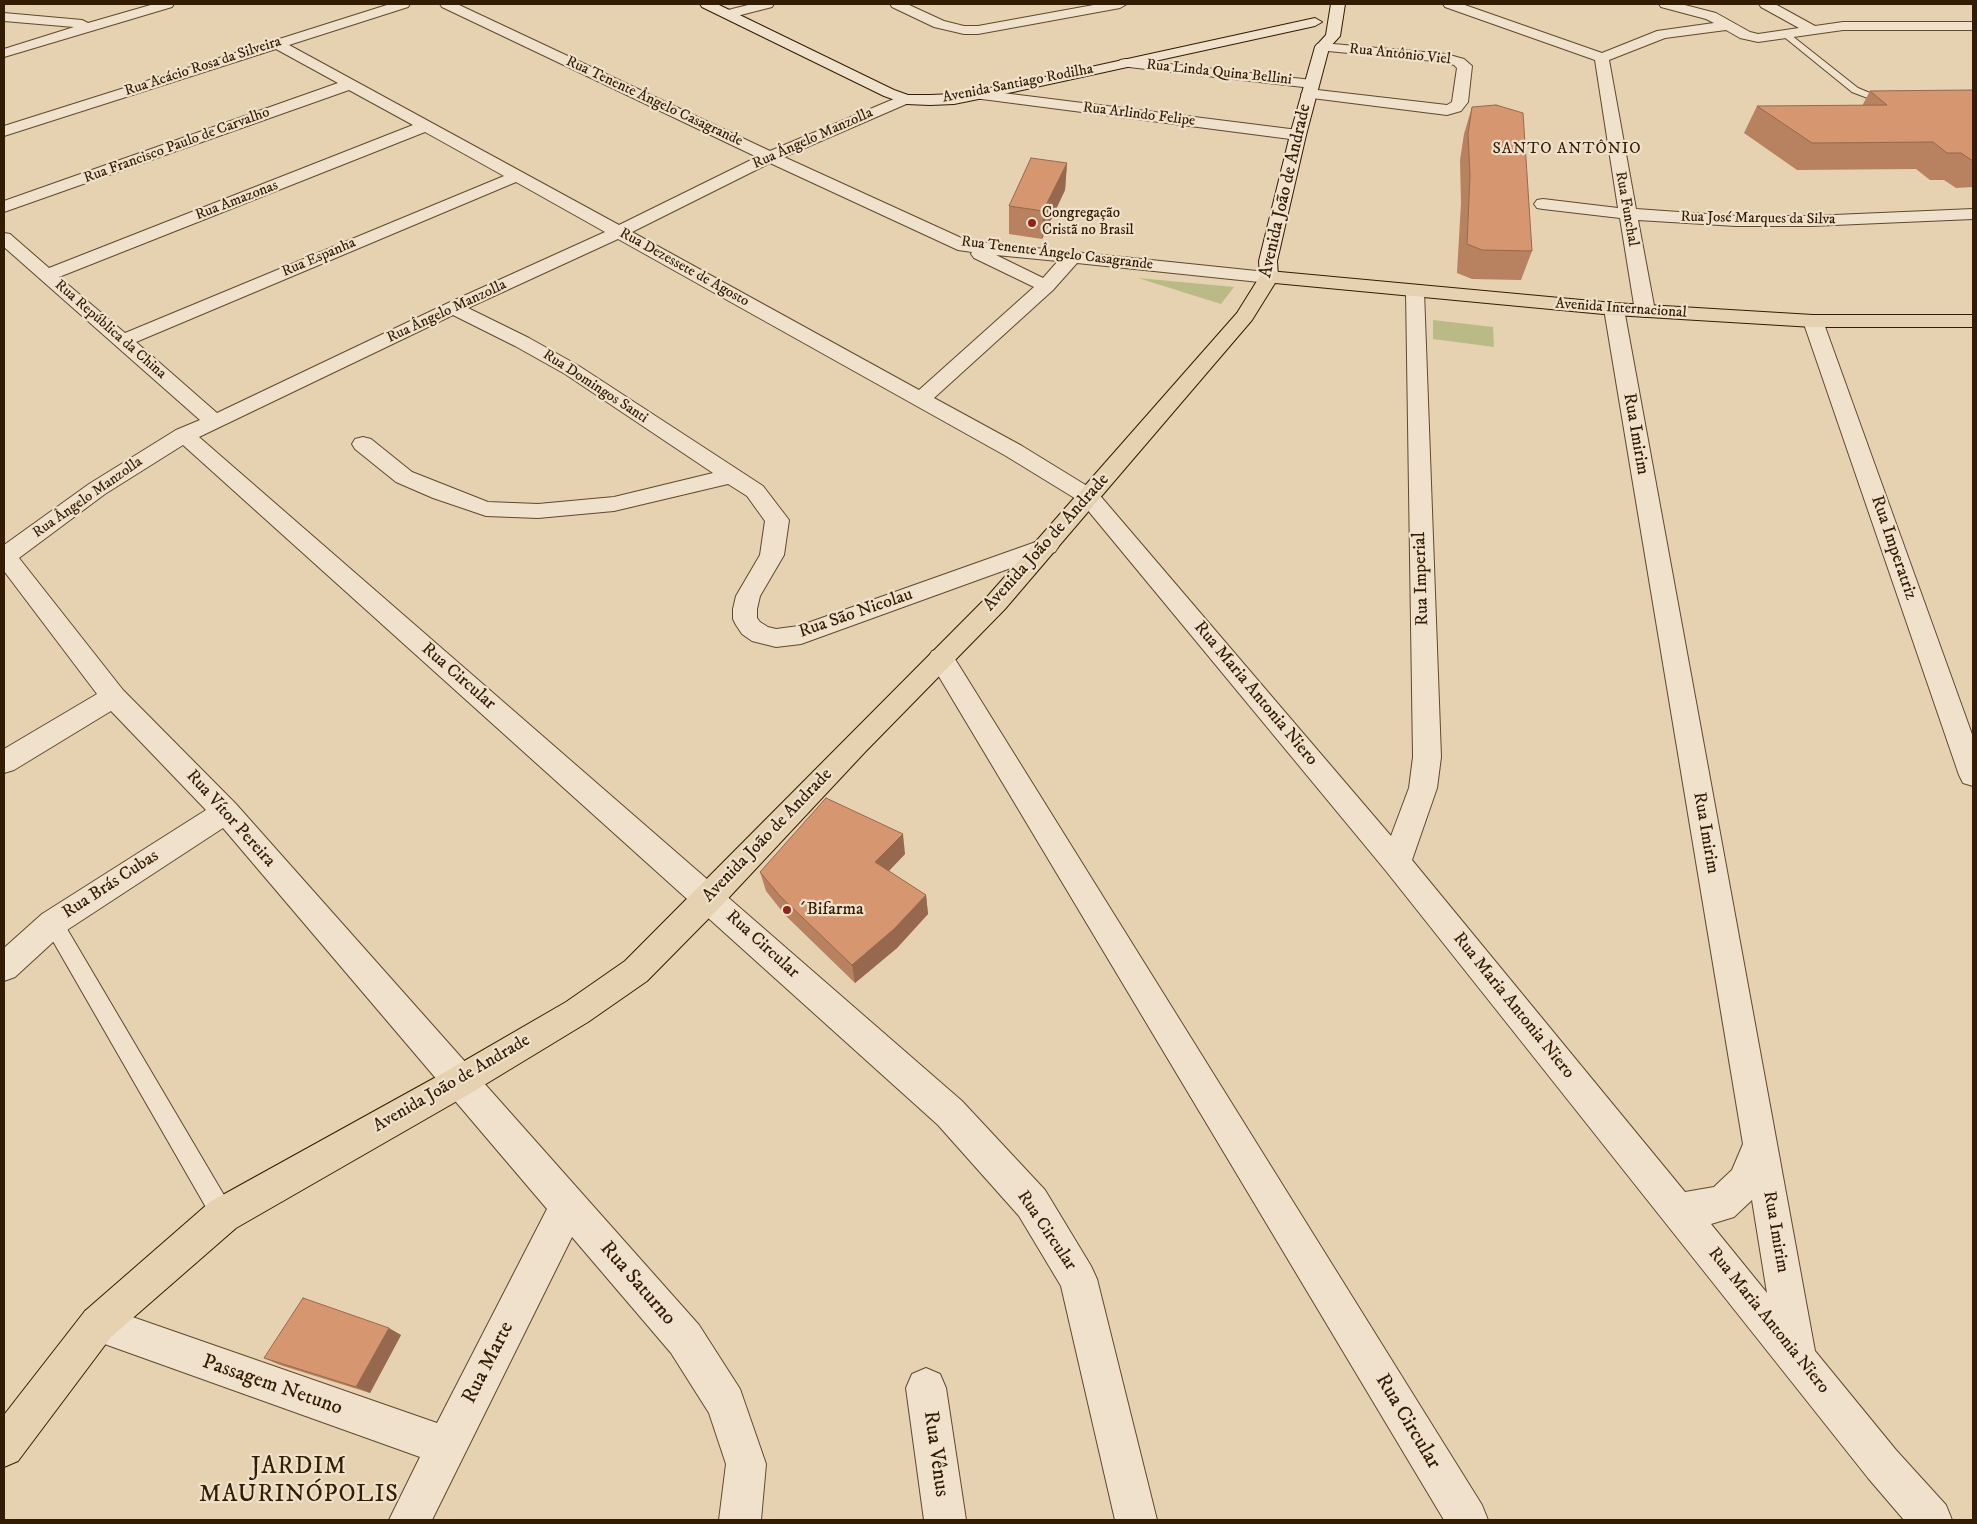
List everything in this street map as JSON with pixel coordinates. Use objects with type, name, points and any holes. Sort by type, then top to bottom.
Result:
[{"type":"main road","name":"Avenida Internacional","points":[[1270,277],[1614,310],[1813,321],[1973,321]]},
{"type":"main road","name":"Avenida João de Andrade","points":[[4,1447],[98,1324],[223,1214],[458,1082],[577,1012],[636,971],[996,603],[1078,513],[1089,497],[1245,316],[1270,277]]},
{"type":"street","points":[[4,53],[167,4]]},
{"type":"street","name":"Rua Acácio Rosa da Silveira","points":[[4,131],[403,4]]},
{"type":"street","name":"Rua Tenente Ângelo Casagrande","points":[[448,4],[770,157],[964,246],[1270,277]]},
{"type":"street","name":"Avenida Santiago Rodilha","points":[[707,4],[889,93],[906,99],[954,99],[979,95],[1287,28],[1320,31]]},
{"type":"street","points":[[729,14],[767,4]]},
{"type":"street","points":[[897,4],[939,24],[964,30],[978,30],[1061,8],[1120,4]]},
{"type":"street","name":"Avenida João de Andrade","points":[[1270,277],[1268,261],[1311,89],[1320,31],[1333,36],[1338,4]]},
{"type":"street","points":[[1450,4],[1602,58],[1662,34],[1730,25]]},
{"type":"street","points":[[1666,4],[1697,11],[1730,25],[1746,35],[1758,38],[1843,26],[1973,26]]},
{"type":"street","points":[[1766,4],[1813,30]]},
{"type":"street","points":[[1886,12],[1908,25]]},
{"type":"street","points":[[4,16],[96,26]]},
{"type":"street","name":"Rua Antônio Viel","points":[[1311,89],[1447,110],[1456,108],[1460,102],[1465,66],[1459,62],[1320,31]]},
{"type":"street","name":"Rua Dezessete de Agosto","points":[[277,44],[921,399],[1014,451],[1089,497]]},
{"type":"street","name":"Rua Funchal","points":[[1602,58],[1602,69],[1644,311]]},
{"type":"street","name":"Rua Linda Quina Bellini","points":[[1125,63],[1311,89]]},
{"type":"street","name":"Rua Francisco Paulo de Carvalho","points":[[4,208],[350,84]]},
{"type":"street","name":"Rua Arlindo Felipe","points":[[979,95],[1298,135]]},
{"type":"street","name":"Rua Ângelo Manzolla","points":[[4,556],[97,489],[184,435],[216,422],[454,308],[619,232],[770,157],[906,99]]},
{"type":"street","name":"Rua Amazonas","points":[[47,276],[426,126]]},
{"type":"street","name":"Rua Espanha","points":[[122,341],[517,176]]},
{"type":"street","name":"Rua José Marques da Silva","points":[[1543,204],[1627,214],[1736,221],[1811,222],[1973,214]]},
{"type":"street","name":"Rua República da China","points":[[4,238],[216,422]]},
{"type":"street","points":[[964,246],[1046,286]]},
{"type":"street","points":[[921,399],[1046,286],[1072,257]]},
{"type":"street","name":"Rua Imperial","points":[[1396,862],[1423,788],[1427,757],[1414,291]]},
{"type":"street","name":"Rua Domingos Santi","points":[[454,308],[522,342],[572,370],[730,476]]},
{"type":"street","name":"Rua Imirim","points":[[1614,310],[1797,1357]]},
{"type":"street","name":"Rua Imperatriz","points":[[1813,321],[1973,775]]},
{"type":"street","name":"Rua Circular","points":[[184,435],[950,1113],[1032,1203],[1078,1279],[1136,1520]]},
{"type":"street","points":[[363,444],[404,477],[486,509],[538,511],[614,504],[730,476]]},
{"type":"street","name":"Rua São Nicolau","points":[[730,476],[755,490],[777,520],[772,555],[748,596],[745,619],[751,628],[761,635],[776,638],[801,635],[1048,546]]},
{"type":"street","name":"Rua Maria Antonia Niero","points":[[1089,497],[1396,862],[1882,1464],[1931,1520]]},
{"type":"street","name":"Rua Vítor Pereira","points":[[4,556],[114,697],[226,812],[458,1082]]},
{"type":"street","name":"Rua Circular","points":[[941,658],[1467,1520]]},
{"type":"street","points":[[4,762],[114,697]]},
{"type":"street","name":"Rua Brás Cubas","points":[[4,967],[52,923],[125,874],[226,812]]},
{"type":"street","name":"Rua Saturno","points":[[458,1082],[685,1339],[726,1403],[746,1464],[740,1520]]},
{"type":"street","points":[[1679,1211],[1721,1204],[1730,1197],[1745,1182],[1760,1144]]},
{"type":"street","name":"Rua Marte","points":[[410,1520],[568,1206]]},
{"type":"street","name":"Passagem Netuno","points":[[98,1324],[446,1447]]},
{"type":"street","name":"Rua Vênus","points":[[926,1388],[945,1520]]},
{"type":"lane","points":[[1786,34],[1855,90],[1899,106]]},
{"type":"lane","points":[[52,923],[223,1214]]},
{"type":"green space","points":[[1138,278],[1234,287],[1221,304]]},
{"type":"green space","points":[[1433,320],[1493,327],[1494,347],[1433,339]]},
{"type":"building","points":[[1973,90],[1973,161],[1961,153],[1947,153],[1933,142],[1812,143],[1757,106],[1887,105],[1870,91]]},
{"type":"building","points":[[1496,105],[1523,113],[1532,251],[1482,250],[1467,244],[1470,175],[1468,134],[1472,107]]},
{"type":"building","points":[[1031,158],[1067,163],[1043,211],[1009,206]]},
{"type":"building","points":[[826,798],[903,834],[875,862],[926,895],[894,929],[852,965],[780,896],[760,872]]},
{"type":"building","points":[[303,1298],[389,1328],[356,1387],[264,1358]]},
{"type":"place","name":"Congregação Cristã no Brasil","points":[[1032,223]]},
{"type":"place","name":"´Bifarma","points":[[787,910]]},
{"type":"district","name":"SANTO ANTÔNIO","points":[[1567,150]]},
{"type":"district","name":"JARDIM MAURINÓPOLIS","points":[[299,1482]]}]
